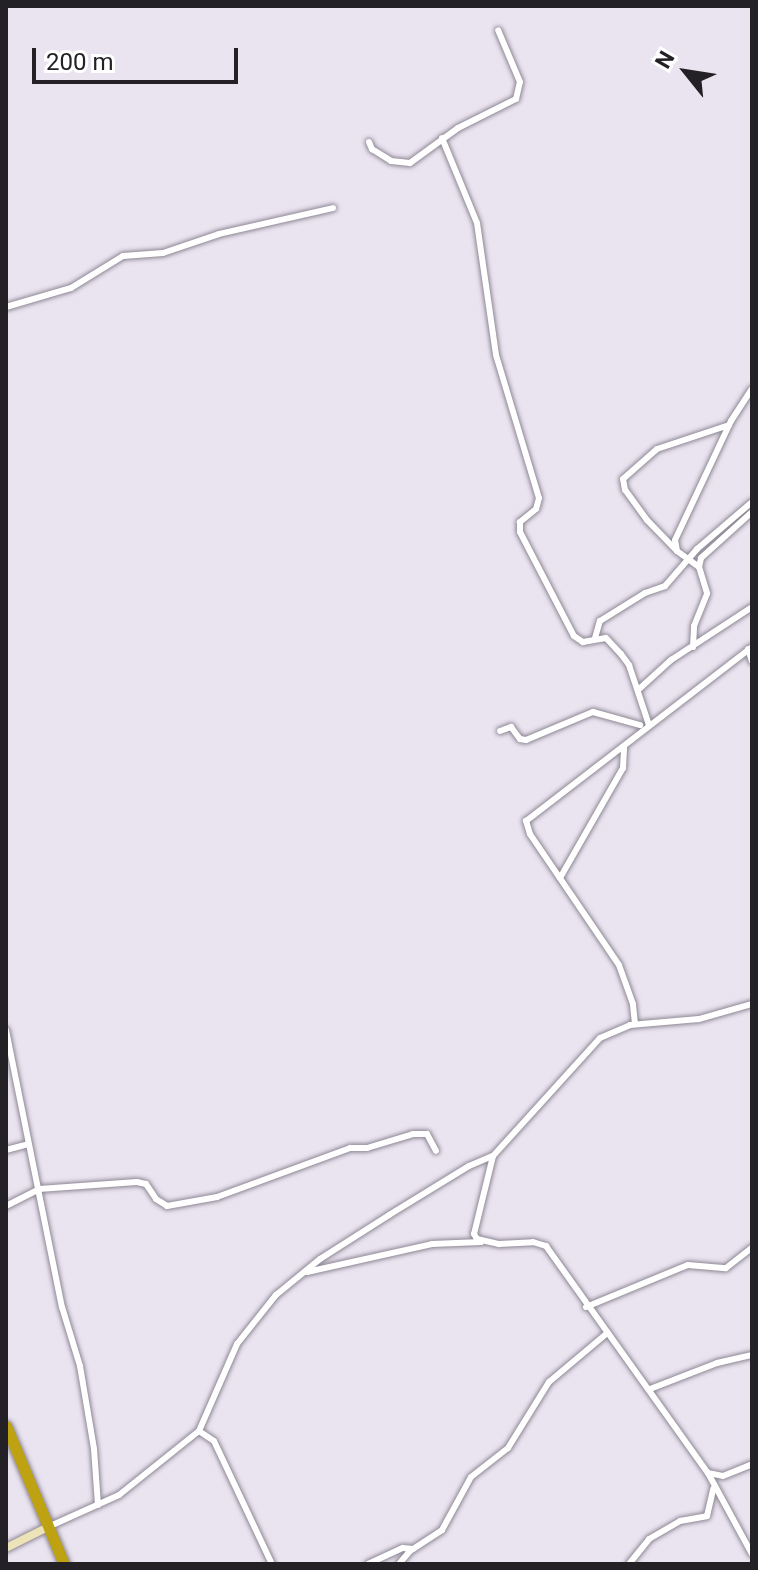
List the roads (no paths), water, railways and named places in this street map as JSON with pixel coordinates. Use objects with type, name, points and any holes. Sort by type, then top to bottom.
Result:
[{"type":"highway","points":[[6,1426],[64,1564]]},
{"type":"street","points":[[369,142],[378,153],[404,164],[419,159],[442,138],[516,99],[520,93],[520,82],[498,30]]},
{"type":"street","points":[[442,138],[477,223],[496,355],[539,498],[536,509],[521,519],[520,532],[574,636],[583,642],[606,638],[629,665],[649,725]]},
{"type":"street","points":[[6,307],[71,288],[123,256],[163,253],[219,234],[333,208]]},
{"type":"street","points":[[677,551],[675,540],[681,525],[729,425],[752,389]]},
{"type":"street","points":[[699,567],[677,551],[647,520],[625,490],[623,479],[657,449],[729,425]]},
{"type":"street","points":[[595,638],[600,621],[645,593],[665,586],[688,560],[752,502]]},
{"type":"street","points":[[693,647],[694,626],[707,593],[699,567],[701,558],[752,512]]},
{"type":"street","points":[[638,690],[648,677],[752,607]]},
{"type":"street","points":[[635,1024],[633,1004],[619,965],[526,827],[526,821],[750,648],[752,661]]},
{"type":"street","points":[[638,735],[643,705]]},
{"type":"street","points":[[500,731],[511,727],[520,739],[526,740],[593,712],[640,725]]},
{"type":"street","points":[[560,878],[623,768],[624,747]]},
{"type":"street","points":[[6,1548],[130,1487],[199,1431],[237,1344],[260,1311],[304,1272],[433,1187],[493,1156],[600,1038],[613,1029],[635,1024],[699,1019],[752,1004]]},
{"type":"street","points":[[6,1030],[62,1307],[80,1366],[93,1441],[98,1505]]},
{"type":"street","points":[[6,1206],[39,1189],[142,1183],[167,1206],[229,1193],[350,1148],[367,1148],[413,1134],[427,1134],[436,1151]]},
{"type":"street","points":[[6,1150],[28,1144]]},
{"type":"street","points":[[483,1242],[474,1234],[493,1156]]},
{"type":"street","points":[[304,1272],[432,1244],[533,1242],[546,1246],[586,1307],[650,1389],[708,1473],[713,1489],[748,1539],[752,1554]]},
{"type":"street","points":[[586,1307],[688,1265],[726,1268],[752,1248]]},
{"type":"street","points":[[399,1564],[413,1549],[442,1530],[471,1477],[508,1448],[549,1382],[606,1334]]},
{"type":"street","points":[[650,1389],[717,1363],[752,1355]]},
{"type":"street","points":[[199,1431],[214,1441],[272,1564]]},
{"type":"street","points":[[708,1473],[723,1476],[752,1464]]},
{"type":"street","points":[[629,1564],[649,1539],[680,1521],[707,1516],[713,1489]]},
{"type":"street","points":[[368,1564],[403,1548],[413,1549]]}]
